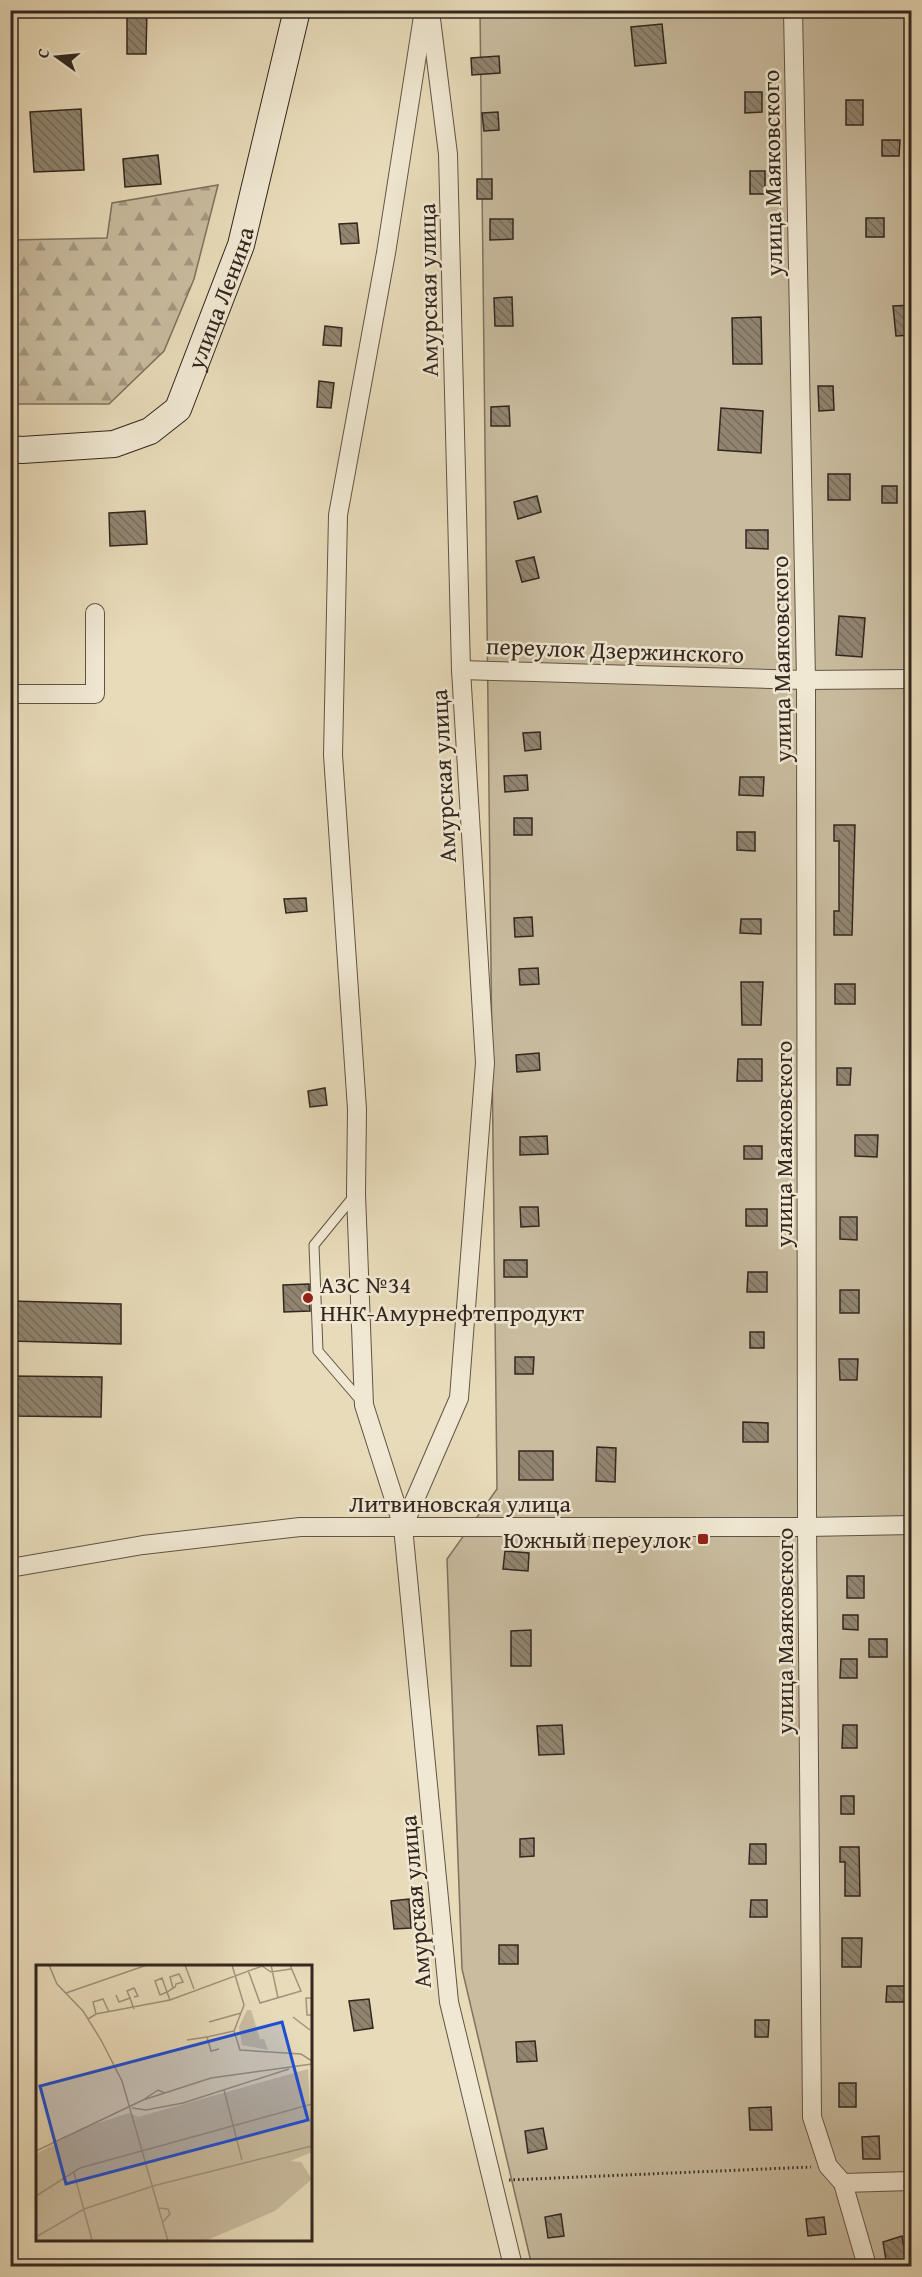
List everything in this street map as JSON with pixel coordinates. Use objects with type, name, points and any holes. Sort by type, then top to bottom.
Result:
[{"type":"main road","name":"улица Ленина","points":[[10,449],[114,444],[150,431],[177,409],[241,245],[297,10]]},
{"type":"street","name":"Амурская улица","points":[[424,10],[386,253],[338,515],[333,755],[357,1109],[356,1194],[364,1405],[403,1527],[449,2002],[513,2266]]},
{"type":"street","name":"Амурская улица","points":[[403,1527],[459,1398],[485,1063],[461,669],[448,154],[430,10]]},
{"type":"street","name":"улица Маяковского","points":[[793,10],[807,680],[807,1527],[812,2117],[828,2166],[843,2183],[867,2266]]},
{"type":"street","points":[[10,694],[95,694],[94,614]]},
{"type":"street","name":"переулок Дзержинского","points":[[461,669],[807,680],[912,679]]},
{"type":"street","name":"Литвиновская улица","points":[[10,1568],[143,1545],[300,1527],[912,1525]]},
{"type":"street","points":[[843,2183],[912,2181]]},
{"type":"lane","points":[[356,1194],[314,1245],[314,1257],[318,1351],[364,1405]]},
{"type":"path","points":[[492,2181],[828,2166]]},
{"type":"green space","points":[[480,11],[911,11],[911,2266],[532,2266],[462,1969],[447,1559],[497,1489]]},
{"type":"green space","points":[[218,185],[194,279],[164,351],[109,404],[11,404],[11,240],[107,238],[112,203]]},
{"type":"building","points":[[127,10],[147,10],[146,54],[127,54]]},
{"type":"building","points":[[662,24],[666,63],[635,66],[631,27]]},
{"type":"building","points":[[499,56],[500,73],[472,75],[471,58]]},
{"type":"building","points":[[745,92],[762,92],[762,112],[745,113]]},
{"type":"building","points":[[846,100],[863,100],[863,125],[846,125]]},
{"type":"building","points":[[81,109],[84,170],[34,172],[30,112]]},
{"type":"building","points":[[498,112],[499,130],[484,131],[482,113]]},
{"type":"building","points":[[882,140],[900,140],[899,156],[882,156]]},
{"type":"building","points":[[158,155],[161,184],[125,187],[123,159]]},
{"type":"building","points":[[750,171],[765,171],[765,194],[750,194]]},
{"type":"building","points":[[477,179],[492,179],[492,199],[477,199]]},
{"type":"building","points":[[866,218],[884,218],[884,237],[866,237]]},
{"type":"building","points":[[490,219],[513,219],[513,239],[490,240]]},
{"type":"building","points":[[357,223],[359,243],[341,244],[339,224]]},
{"type":"building","points":[[512,297],[513,326],[495,326],[494,298]]},
{"type":"building","points":[[912,305],[912,335],[896,336],[893,306]]},
{"type":"building","points":[[761,317],[762,364],[733,364],[732,318]]},
{"type":"building","points":[[325,326],[342,328],[341,346],[323,345]]},
{"type":"building","points":[[319,381],[334,383],[331,408],[317,407]]},
{"type":"building","points":[[818,386],[833,386],[834,410],[819,411]]},
{"type":"building","points":[[509,406],[510,426],[491,426],[491,407]]},
{"type":"building","points":[[721,408],[763,411],[761,453],[718,450]]},
{"type":"building","points":[[828,474],[850,474],[850,500],[828,500]]},
{"type":"building","points":[[882,486],[897,486],[897,503],[882,503]]},
{"type":"building","points":[[537,496],[541,512],[518,519],[514,502]]},
{"type":"building","points":[[145,511],[147,544],[110,546],[109,513]]},
{"type":"building","points":[[746,530],[768,530],[768,549],[746,548]]},
{"type":"building","points":[[534,557],[539,578],[522,582],[516,561]]},
{"type":"building","points":[[839,616],[865,618],[862,657],[836,655]]},
{"type":"building","points":[[540,732],[541,749],[525,751],[523,733]]},
{"type":"building","points":[[527,775],[528,790],[505,792],[504,776]]},
{"type":"building","points":[[740,777],[764,777],[763,796],[739,795]]},
{"type":"building","points":[[514,818],[532,818],[532,835],[514,835]]},
{"type":"building","points":[[834,825],[855,825],[852,935],[834,935],[834,911],[839,911],[839,841],[834,841]]},
{"type":"building","points":[[737,832],[755,832],[755,851],[737,850]]},
{"type":"building","points":[[306,898],[307,911],[286,913],[284,899]]},
{"type":"building","points":[[532,917],[533,936],[515,937],[514,918]]},
{"type":"building","points":[[741,919],[761,919],[761,934],[740,933]]},
{"type":"building","points":[[538,968],[539,984],[520,985],[519,969]]},
{"type":"building","points":[[741,982],[763,982],[761,1025],[742,1025]]},
{"type":"building","points":[[835,984],[855,984],[855,1004],[835,1004]]},
{"type":"building","points":[[539,1053],[540,1070],[517,1072],[516,1055]]},
{"type":"building","points":[[738,1059],[762,1059],[762,1081],[737,1081]]},
{"type":"building","points":[[837,1068],[851,1068],[850,1085],[837,1085]]},
{"type":"building","points":[[325,1088],[327,1105],[310,1107],[308,1091]]},
{"type":"building","points":[[855,1135],[878,1135],[877,1157],[855,1156]]},
{"type":"building","points":[[547,1136],[548,1154],[520,1155],[520,1137]]},
{"type":"building","points":[[744,1146],[762,1146],[762,1159],[744,1159]]},
{"type":"building","points":[[520,1207],[538,1207],[539,1226],[521,1227]]},
{"type":"building","points":[[746,1209],[767,1209],[767,1226],[746,1226]]},
{"type":"building","points":[[840,1217],[857,1217],[857,1240],[840,1239]]},
{"type":"building","points":[[504,1260],[527,1260],[527,1277],[504,1277]]},
{"type":"building","points":[[748,1272],[767,1272],[767,1292],[747,1292]]},
{"type":"building","points":[[309,1284],[310,1311],[284,1312],[283,1285]]},
{"type":"building","points":[[840,1290],[859,1290],[859,1313],[840,1313]]},
{"type":"building","points":[[10,1301],[121,1304],[121,1344],[10,1341]]},
{"type":"building","points":[[750,1332],[764,1332],[764,1348],[750,1348]]},
{"type":"building","points":[[515,1357],[534,1357],[533,1374],[515,1374]]},
{"type":"building","points":[[839,1359],[858,1359],[857,1380],[840,1380]]},
{"type":"building","points":[[10,1376],[102,1377],[101,1417],[10,1416]]},
{"type":"building","points":[[743,1422],[768,1423],[768,1442],[743,1442]]},
{"type":"building","points":[[597,1447],[616,1448],[615,1482],[596,1481]]},
{"type":"building","points":[[519,1451],[553,1451],[553,1480],[519,1480]]},
{"type":"building","points":[[505,1551],[529,1553],[528,1571],[503,1569]]},
{"type":"building","points":[[847,1576],[864,1576],[864,1598],[847,1598]]},
{"type":"building","points":[[843,1615],[858,1615],[858,1630],[843,1629]]},
{"type":"building","points":[[531,1630],[531,1666],[511,1666],[511,1631]]},
{"type":"building","points":[[869,1639],[887,1639],[887,1657],[869,1657]]},
{"type":"building","points":[[841,1659],[857,1659],[857,1678],[840,1678]]},
{"type":"building","points":[[562,1725],[564,1754],[539,1755],[537,1726]]},
{"type":"building","points":[[843,1725],[857,1725],[857,1748],[842,1748]]},
{"type":"building","points":[[841,1796],[854,1796],[854,1814],[841,1814]]},
{"type":"building","points":[[534,1838],[534,1856],[520,1857],[520,1839]]},
{"type":"building","points":[[750,1844],[766,1844],[766,1864],[749,1864]]},
{"type":"building","points":[[840,1847],[859,1847],[860,1896],[845,1896],[845,1862],[840,1862]]},
{"type":"building","points":[[409,1899],[411,1928],[394,1929],[391,1901]]},
{"type":"building","points":[[751,1900],[767,1900],[767,1917],[750,1917]]},
{"type":"building","points":[[842,1938],[862,1938],[861,1967],[842,1967]]},
{"type":"building","points":[[499,1945],[518,1945],[518,1964],[499,1964]]},
{"type":"building","points":[[887,1986],[909,1986],[909,2002],[886,2002]]},
{"type":"building","points":[[369,1999],[373,2028],[354,2031],[349,2001]]},
{"type":"building","points":[[755,2020],[769,2020],[768,2037],[755,2037]]},
{"type":"building","points":[[535,2041],[537,2061],[517,2062],[516,2042]]},
{"type":"building","points":[[839,2083],[856,2083],[856,2107],[839,2107]]},
{"type":"building","points":[[771,2107],[772,2130],[750,2130],[749,2108]]},
{"type":"building","points":[[543,2128],[547,2149],[528,2153],[525,2131]]},
{"type":"building","points":[[879,2136],[880,2159],[863,2159],[862,2137]]},
{"type":"building","points":[[561,2214],[564,2236],[548,2238],[545,2217]]},
{"type":"building","points":[[824,2217],[826,2234],[808,2236],[806,2219]]},
{"type":"building","points":[[902,2236],[907,2266],[887,2266],[883,2242]]},
{"type":"place","name":"АЗС №34 ННК-Амурнефтепродукт","points":[[308,1298]]},
{"type":"place","name":"Южный переулок","points":[[703,1539]]}]
